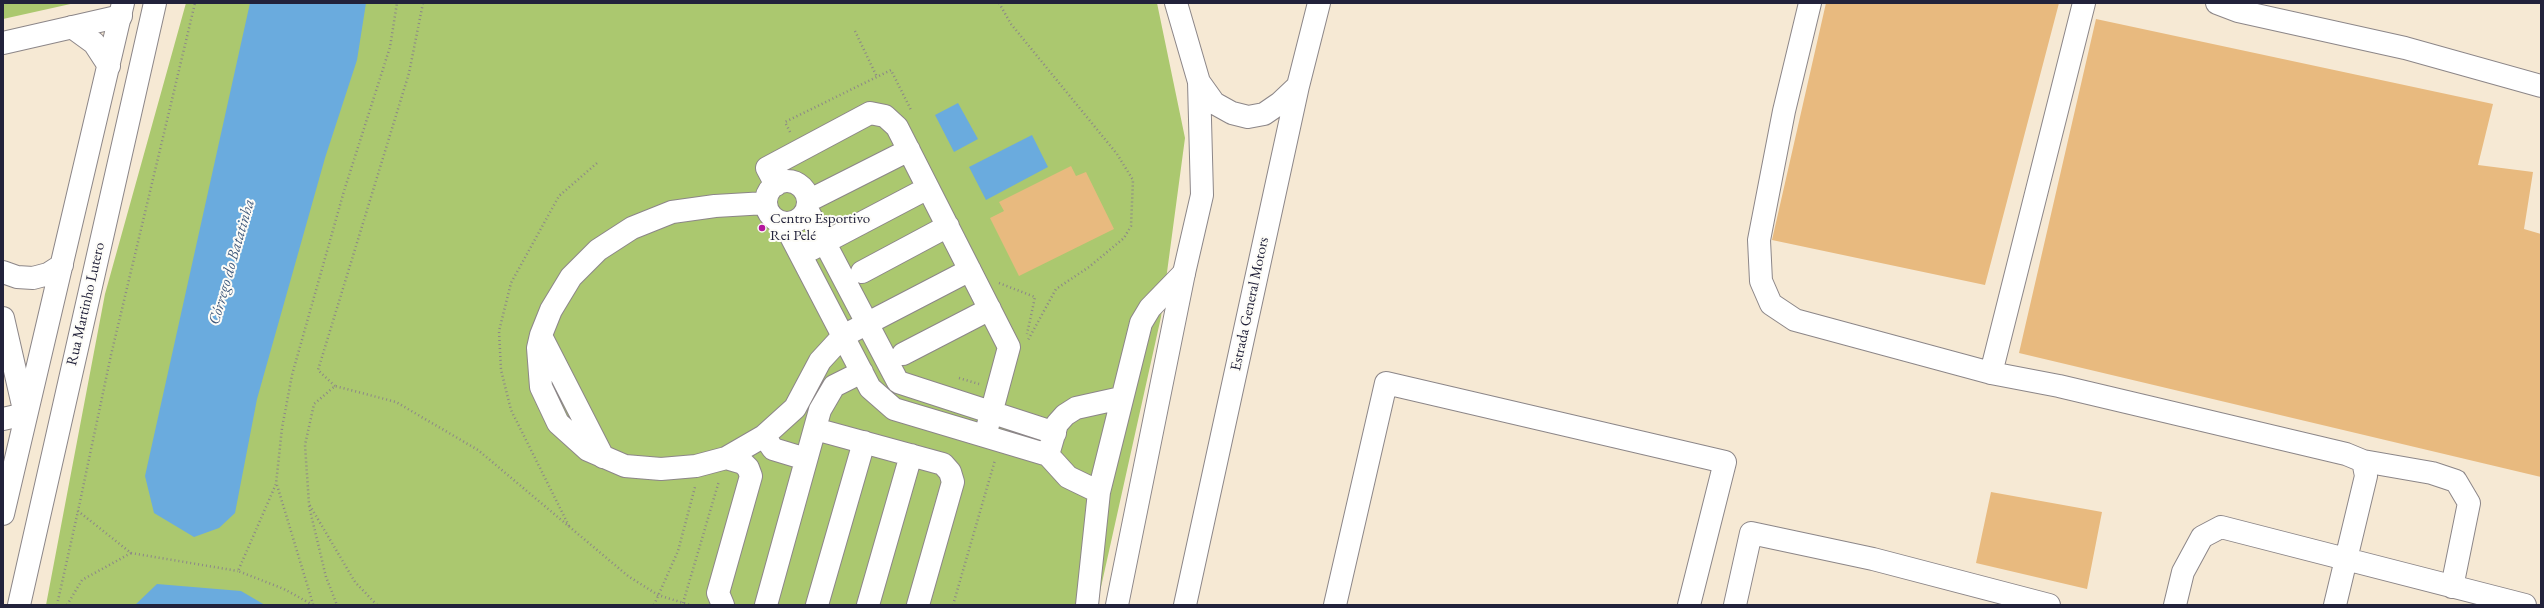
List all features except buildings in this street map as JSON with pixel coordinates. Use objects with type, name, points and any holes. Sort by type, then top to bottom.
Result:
[{"type":"main road","name":"Estrada General Motors","points":[[1185,605],[1298,86],[1318,3]]},
{"type":"main road","points":[[1810,3],[1784,111],[1759,240],[1761,281],[1772,304],[1796,320],[1991,373],[2060,386],[2346,454],[2362,461],[2432,473],[2456,481],[2468,503],[2452,587]]},
{"type":"main road","points":[[1991,373],[2084,3]]},
{"type":"main road","points":[[2217,3],[2238,10],[2406,48],[2541,86]]},
{"type":"main road","points":[[1117,605],[1184,273],[1202,195],[1199,82],[1177,4]]},
{"type":"main road","points":[[3,43],[72,27],[122,9],[154,7]]},
{"type":"main road","name":"Rua Martinho Lutero","points":[[19,605],[154,7]]},
{"type":"main road","points":[[3,514],[25,414],[62,265],[122,9]]},
{"type":"main road","points":[[72,27],[94,43],[109,66]]},
{"type":"main road","points":[[1199,82],[1214,103],[1232,113],[1248,118],[1264,114],[1298,86]]},
{"type":"main road","points":[[993,438],[992,412],[1009,347],[908,150],[898,127],[886,116],[870,113],[767,168],[771,194],[772,217],[784,223],[870,388],[894,409],[1048,455],[1068,477],[1099,492]]},
{"type":"main road","points":[[784,223],[799,220],[807,205],[908,150]]},
{"type":"main road","points":[[970,270],[868,324],[843,336],[820,360],[795,408],[764,436],[726,458],[696,466],[661,469],[632,466],[603,458],[541,335],[551,310],[571,277],[598,250],[632,228],[672,212],[715,206],[771,194],[782,182],[796,184],[802,188],[807,205],[825,243],[868,324],[898,382],[1055,432]]},
{"type":"main road","points":[[801,255],[928,188]]},
{"type":"main road","points":[[862,272],[948,226]]},
{"type":"main road","points":[[3,272],[17,277],[33,278],[48,274],[62,265]]},
{"type":"main road","points":[[1087,605],[1099,492],[1120,398],[1140,323],[1150,308],[1184,273]]},
{"type":"main road","points":[[903,354],[990,309]]},
{"type":"main road","points":[[3,318],[25,414]]},
{"type":"main road","points":[[766,605],[820,410],[834,386],[862,372]]},
{"type":"main road","points":[[1335,605],[1386,383],[1725,462],[1689,605]]},
{"type":"main road","points":[[1048,455],[1057,424],[1065,415],[1076,408],[1120,398]]},
{"type":"main road","points":[[3,419],[25,414]]},
{"type":"main road","points":[[815,429],[943,464],[950,472],[953,482],[918,605]]},
{"type":"main road","points":[[764,436],[773,449],[806,459]]},
{"type":"main road","points":[[816,605],[864,442]]},
{"type":"main road","points":[[868,605],[911,455]]},
{"type":"main road","points":[[723,605],[718,593],[751,476],[748,468],[743,463],[726,458]]},
{"type":"main road","points":[[2335,605],[2366,476],[2362,461]]},
{"type":"main road","points":[[2175,605],[2183,572],[2202,537],[2221,527],[2525,605]]},
{"type":"main road","points":[[1735,605],[1751,533],[1873,559],[2050,605]]},
{"type":"path","points":[[57,605],[111,355],[195,3]]},
{"type":"path","points":[[238,571],[276,484],[282,428],[292,375],[344,191],[390,47],[397,3]]},
{"type":"path","points":[[423,3],[409,73],[318,370],[335,386],[396,402],[478,450],[628,576],[658,595],[690,605]]},
{"type":"path","points":[[999,3],[1011,24],[1117,154],[1133,180],[1131,226],[1124,238],[1095,263],[1056,288],[1026,344]]},
{"type":"path","points":[[855,31],[876,77]]},
{"type":"path","points":[[335,386],[314,404],[305,445],[309,504],[326,577],[338,605]]},
{"type":"path","points":[[953,605],[993,438]]},
{"type":"path","points":[[683,603],[726,458]]},
{"type":"path","points":[[654,605],[678,551],[695,486],[696,466]]},
{"type":"path","points":[[276,484],[313,605]]},
{"type":"path","points":[[309,504],[355,582],[377,605]]},
{"type":"path","points":[[78,511],[131,553],[238,571],[284,589],[313,605]]},
{"type":"path","points":[[67,605],[82,580],[131,553]]},
{"type":"green space","points":[[3,3],[75,3],[3,19]]},
{"type":"green space","name":"Centro Esportivo Rei Pelé","points":[[186,3],[1157,3],[1185,138],[1161,317],[1097,605],[46,605],[105,294]]},
{"type":"water","name":"Córrego do Batatinha","points":[[250,3],[366,3],[357,60],[325,158],[257,399],[235,513],[219,528],[194,537],[154,513],[145,476]]},
{"type":"water","points":[[958,103],[978,139],[954,152],[935,115]]},
{"type":"water","points":[[1032,135],[1048,167],[986,200],[969,167]]},
{"type":"water","points":[[157,584],[241,591],[265,605],[135,605]]},
{"type":"place","name":"Centro Esportivo Rei Pelé","points":[[762,228]]}]
